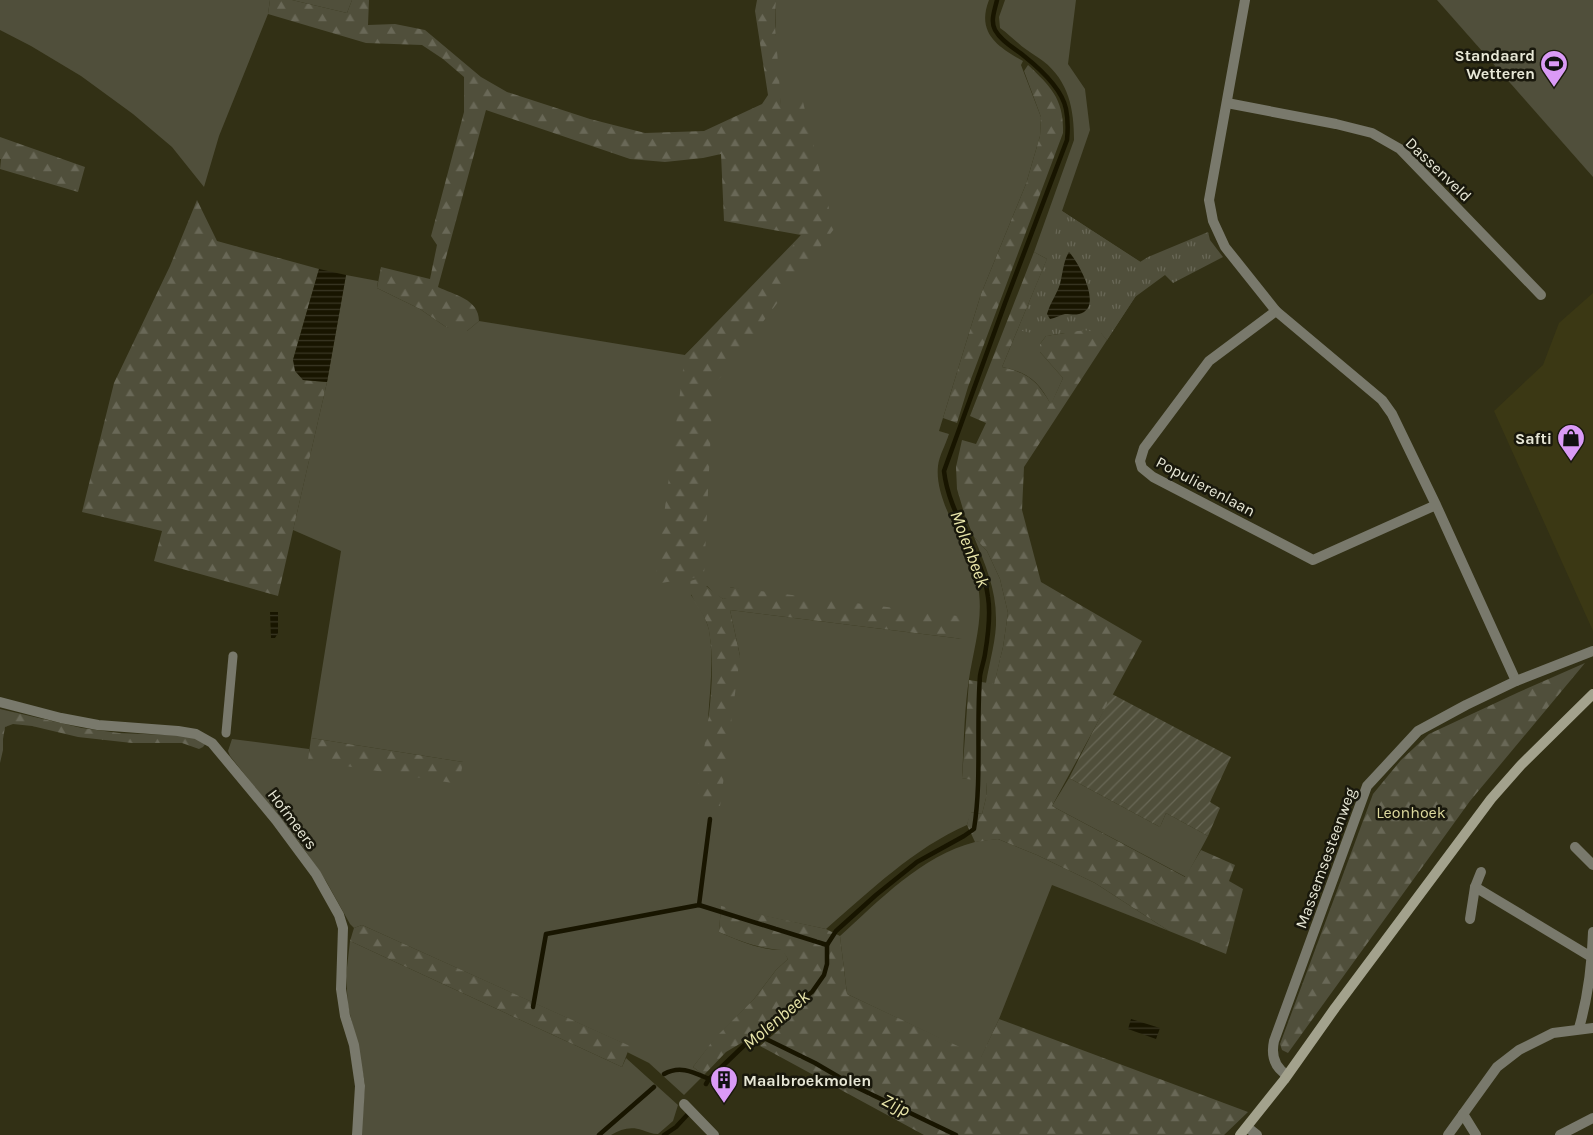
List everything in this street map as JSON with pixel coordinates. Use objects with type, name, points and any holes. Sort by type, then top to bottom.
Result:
[{"type":"main road","points":[[1243,1131],[1287,1075],[1491,799],[1521,765],[1593,694]]},
{"type":"street","points":[[1245,0],[1210,200],[1213,221],[1225,246],[1276,311],[1382,400],[1392,414],[1436,505],[1516,681]]},
{"type":"street","name":"Dassenveld","points":[[1227,103],[1336,124],[1372,133],[1400,149],[1541,295]]},
{"type":"street","name":"Populierenlaan","points":[[1276,311],[1209,361],[1144,448],[1140,461],[1142,468],[1161,481],[1313,560],[1436,505]]},
{"type":"street","name":"Massemsesteenweg","points":[[1287,1075],[1277,1067],[1272,1049],[1274,1041],[1367,786],[1418,731],[1516,681],[1593,651]]},
{"type":"street","name":"Hofmeers","points":[[0,702],[61,718],[98,725],[196,734],[212,743],[276,820],[320,881],[339,915],[343,928],[341,989],[345,1016],[354,1045],[360,1086],[357,1135]]},
{"type":"street","points":[[1575,848],[1593,865]]},
{"type":"street","points":[[1470,919],[1474,887],[1482,872]]},
{"type":"street","points":[[1474,887],[1592,957]]},
{"type":"street","points":[[1579,1028],[1584,1012],[1592,957],[1593,932]]},
{"type":"street","points":[[1448,1135],[1497,1067],[1520,1050],[1553,1033],[1579,1028],[1593,1028]]},
{"type":"street","points":[[684,1104],[714,1135]]},
{"type":"street","points":[[1464,1114],[1476,1135]]},
{"type":"street","points":[[1560,1135],[1593,1118]]},
{"type":"street","points":[[1243,1131],[1257,1135]]},
{"type":"lane","points":[[226,733],[233,656]]},
{"type":"shaded area","points":[[1069,252],[1086,282],[1090,300],[1084,312],[1065,314],[1050,319],[1047,314],[1059,288],[1064,264]]},
{"type":"shaded area","points":[[319,269],[346,275],[327,382],[303,380],[295,371],[293,360]]},
{"type":"shaded area","points":[[1593,293],[1593,631],[1494,411],[1543,365],[1559,323]]},
{"type":"shaded area","points":[[270,612],[278,612],[278,633],[275,638],[271,638]]},
{"type":"shaded area","points":[[1131,1019],[1160,1028],[1156,1039],[1128,1029]]},
{"type":"green space","points":[[0,0],[270,0],[268,14],[219,136],[204,187],[172,147],[133,114],[81,76],[0,30]]},
{"type":"green space","points":[[270,0],[292,0],[347,13],[352,0],[369,0],[368,25],[395,24],[425,30],[481,77],[507,92],[590,119],[645,133],[704,131],[762,104],[768,95],[755,11],[757,0],[776,0],[775,23],[781,105],[803,102],[834,229],[713,387],[704,576],[655,584],[685,355],[780,263],[801,235],[724,221],[721,154],[665,162],[630,159],[486,110],[438,287],[458,295],[470,303],[478,314],[479,321],[467,331],[459,332],[446,327],[420,309],[377,288],[381,267],[430,279],[437,245],[431,236],[464,112],[464,77],[443,59],[422,45],[366,43],[268,14]]},
{"type":"green space","points":[[292,0],[352,0],[347,13]]},
{"type":"green space","points":[[776,0],[989,0],[985,21],[987,30],[998,44],[1023,61],[1021,65],[1041,117],[1040,136],[1026,184],[981,294],[939,431],[949,434],[938,466],[941,495],[973,567],[980,606],[966,703],[962,778],[987,782],[986,798],[982,814],[971,812],[967,825],[929,846],[893,871],[826,929],[721,907],[719,932],[758,947],[783,950],[788,959],[776,970],[754,999],[714,1040],[693,1067],[704,1075],[684,1095],[649,1063],[627,1052],[629,1046],[362,925],[354,928],[326,881],[302,846],[228,751],[232,739],[309,749],[309,760],[463,762],[311,738],[341,551],[293,530],[327,382],[346,275],[378,281],[377,288],[420,309],[446,327],[467,331],[479,321],[685,355],[801,235],[779,88],[775,29]],"holes":[[[707,586],[723,599],[730,598],[730,587],[963,639],[730,610],[740,656],[708,720],[711,686],[709,630],[704,616],[691,595]]]},
{"type":"green space","points":[[1005,0],[1076,0],[1068,64],[1085,89],[1090,130],[1062,211],[1153,270],[1107,340],[1101,333],[1059,333],[1046,336],[1040,344],[1040,352],[1063,378],[1051,405],[1042,390],[1031,379],[1019,372],[1002,367],[1047,259],[1034,252],[1074,140],[1073,118],[1064,87],[1052,69],[1000,28],[999,17]]},
{"type":"green space","name":"Standaard Wetteren","points":[[1437,0],[1593,0],[1593,177]]},
{"type":"green space","points":[[1028,65],[1054,94],[1061,111],[1063,133],[968,387],[957,423],[943,418],[981,294],[1026,184],[1040,136],[1041,117],[1024,71]]},
{"type":"green space","points":[[0,137],[85,167],[78,192],[0,169]]},
{"type":"green space","points":[[197,200],[217,241],[319,269],[293,360],[303,380],[327,382],[278,596],[154,561],[162,531],[82,512],[114,383],[170,266]]},
{"type":"green space","points":[[1062,211],[1140,262],[1208,232],[1210,240],[1223,257],[1173,283],[1165,275],[1135,297],[1107,340],[1101,333],[1084,330],[1046,336],[1018,330],[1047,259]]},
{"type":"green space","points":[[1034,252],[1047,259],[1002,367],[1026,375],[1041,389],[1051,404],[1063,378],[1040,352],[1040,344],[1046,336],[1084,330],[1101,333],[1107,340],[1024,467],[1022,510],[1041,582],[1142,641],[1052,806],[1185,877],[1201,850],[1235,865],[1229,881],[1243,889],[1226,954],[1169,931],[1095,883],[1037,855],[998,839],[975,842],[967,825],[970,812],[982,814],[987,783],[962,778],[969,680],[994,684],[1003,647],[1008,613],[1000,579],[987,551],[974,537],[965,516],[957,489],[956,467],[962,440],[976,444],[986,423],[970,416]]},
{"type":"green space","points":[[974,537],[987,551],[1000,579],[1008,613],[1003,647],[994,685],[986,683],[993,650],[996,607],[989,577]]},
{"type":"green space","points":[[697,579],[723,599],[730,597],[729,587],[966,617],[963,639],[730,610],[740,656],[720,806],[696,799],[709,715],[712,673],[708,626],[691,593],[690,581]]},
{"type":"green space","name":"Leonhoek","points":[[1585,663],[1470,801],[1288,1053],[1282,1050],[1280,1044],[1373,794],[1401,760],[1429,734]]},
{"type":"green space","points":[[1112,694],[1231,757],[1210,802],[1220,808],[1208,836],[1166,813],[1160,827],[1069,778]]},
{"type":"green space","points":[[0,709],[82,728],[119,733],[192,736],[206,743],[199,749],[182,743],[132,743],[78,737],[32,726],[13,724],[5,727],[0,763]]},
{"type":"green space","points":[[311,738],[463,762],[459,784],[308,760]]},
{"type":"green space","points":[[1069,778],[1160,827],[1166,813],[1208,836],[1186,877],[1052,806]]},
{"type":"green space","points":[[998,839],[1037,855],[1095,883],[1169,931],[1052,885],[999,1019],[981,1058],[847,994],[840,936],[886,894],[919,868],[955,849],[983,840]]},
{"type":"green space","points":[[721,906],[826,929],[840,936],[847,994],[981,1057],[999,1019],[1248,1112],[1224,1135],[924,1135],[760,1046],[781,1028],[772,1020],[753,1036],[726,1052],[704,1075],[693,1067],[714,1039],[754,999],[776,970],[788,959],[782,950],[750,944],[719,932]]},
{"type":"green space","points":[[362,925],[630,1046],[622,1067],[350,941],[354,928]]},
{"type":"green space","points":[[350,941],[622,1067],[626,1058],[678,1105],[673,1121],[658,1134],[630,1128],[611,1135],[361,1135],[365,1084],[348,1006],[346,976]]},
{"type":"waterway","name":"Molenbeek","points":[[706,1084],[756,1034],[812,992],[824,975],[827,964],[827,945],[836,931],[917,862],[974,829],[978,791],[980,676],[985,657],[989,604],[985,581],[952,503],[944,471],[1067,140],[1068,132],[1064,101],[1055,87],[1024,56],[1004,41],[995,30],[993,19],[997,0]]},
{"type":"waterway","points":[[533,1007],[546,934],[699,905],[710,819]]},
{"type":"waterway","points":[[699,905],[827,945]]},
{"type":"waterway","name":"Zijp","points":[[756,1034],[815,1063],[856,1087],[956,1135]]},
{"type":"waterway","points":[[664,1074],[670,1071],[681,1070],[709,1079]]},
{"type":"waterway","points":[[599,1135],[654,1087]]},
{"type":"waterway","name":"Molenbeek","points":[[664,1135],[676,1127],[688,1114]]},
{"type":"place","name":"Standaard Wetteren","points":[[1554,88]]},
{"type":"place","name":"Safti","points":[[1571,462]]},
{"type":"place","name":"Maalbroekmolen","points":[[724,1104]]}]
